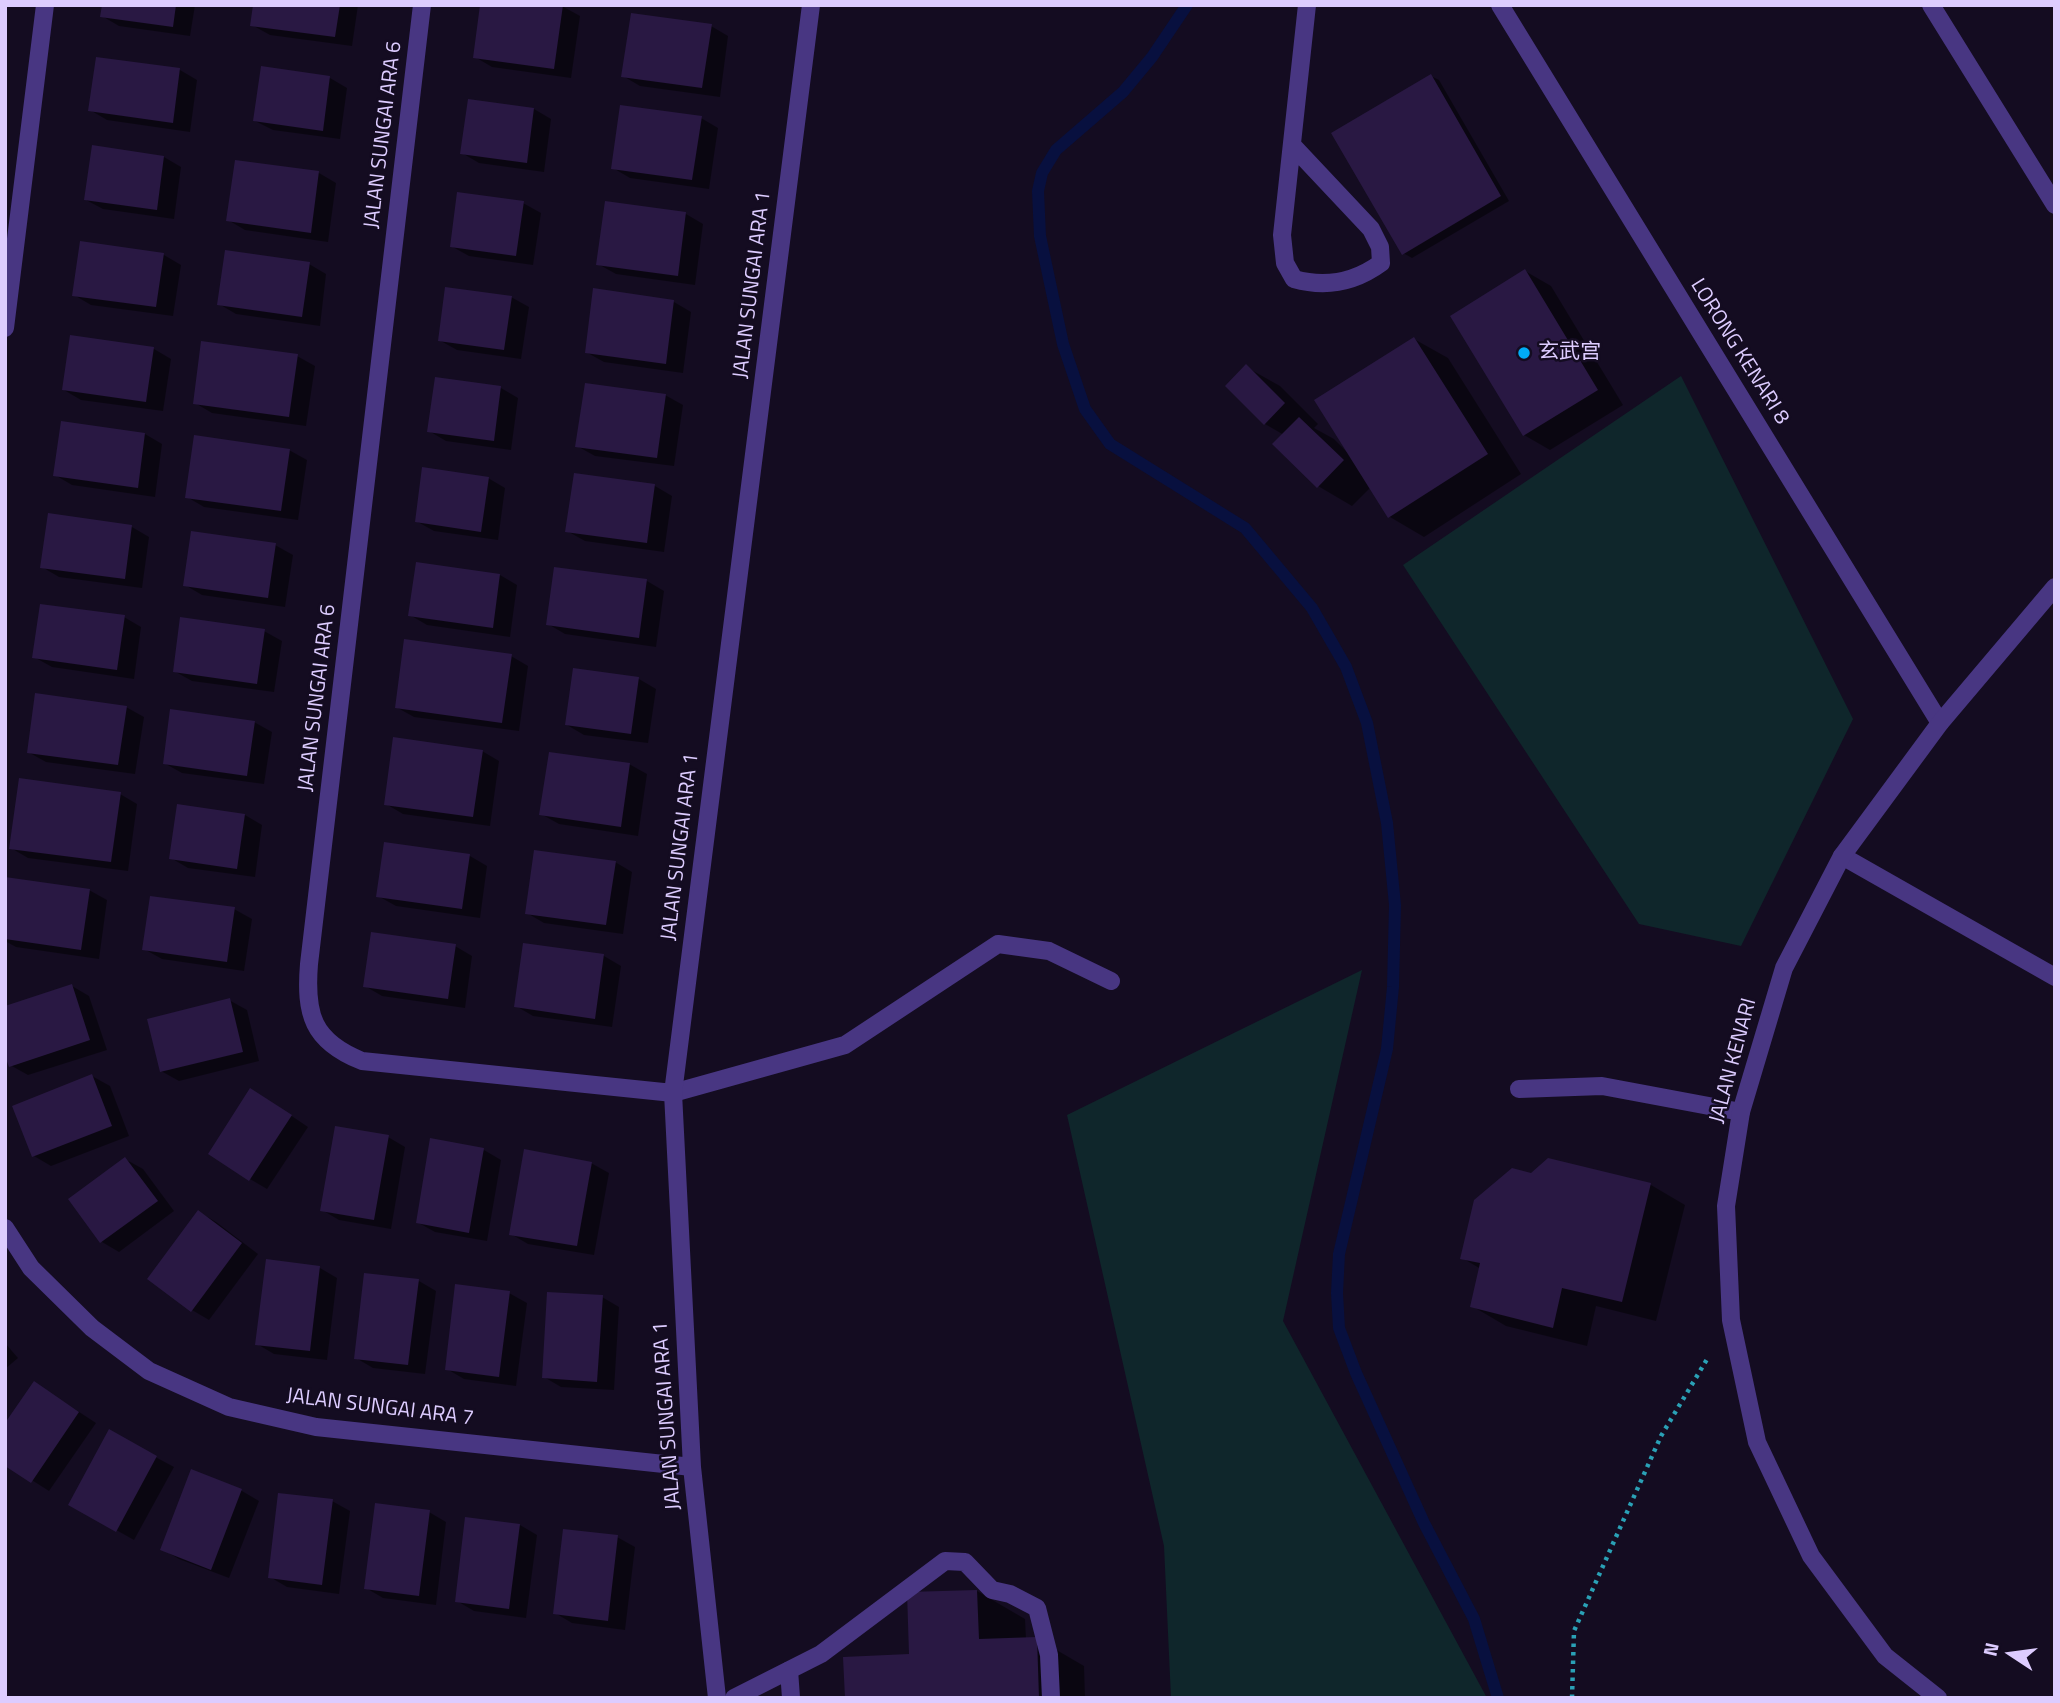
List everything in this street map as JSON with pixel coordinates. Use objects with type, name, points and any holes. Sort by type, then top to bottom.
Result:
[{"type":"street","points":[[5,328],[45,5]]},
{"type":"street","name":"JALAN SUNGAI ARA 6","points":[[422,5],[309,964],[307,988],[311,1011],[317,1029],[330,1044],[345,1054],[362,1060],[673,1093]]},
{"type":"street","name":"JALAN SUNGAI ARA 1","points":[[717,1698],[692,1467],[673,1093],[811,5]]},
{"type":"street","points":[[1292,145],[1371,229],[1380,247],[1381,263],[1365,275],[1336,283],[1311,284],[1294,279],[1285,263],[1282,234],[1307,5]]},
{"type":"street","name":"LORONG KENARI 8","points":[[1500,5],[1940,723]]},
{"type":"street","points":[[1931,5],[2055,205]]},
{"type":"street","name":"JALAN KENARI","points":[[1938,1698],[1885,1656],[1811,1556],[1757,1443],[1731,1320],[1726,1206],[1741,1111],[1784,968],[1842,856],[1940,723],[2055,587]]},
{"type":"street","points":[[1842,856],[2055,977]]},
{"type":"street","points":[[673,1093],[845,1045],[998,944],[1049,951],[1111,981]]},
{"type":"street","points":[[1519,1089],[1602,1086],[1741,1111]]},
{"type":"street","name":"JALAN SUNGAI ARA 7","points":[[5,1228],[31,1268],[92,1328],[149,1371],[229,1407],[316,1427],[692,1467]]},
{"type":"street","points":[[734,1698],[821,1654],[945,1561],[965,1562],[992,1590],[1010,1594],[1037,1608],[1049,1656],[1051,1698]]},
{"type":"street","points":[[789,1671],[791,1698]]},
{"type":"path","points":[[1572,1698],[1574,1631],[1661,1436],[1731,1320]]},
{"type":"green space","points":[[1681,376],[1853,719],[1741,946],[1639,924],[1403,565]]},
{"type":"green space","points":[[1362,970],[1283,1321],[1487,1698],[1171,1698],[1164,1546],[1067,1115]]},
{"type":"building","points":[[102,5],[176,5],[173,27],[100,17]]},
{"type":"building","points":[[253,5],[340,5],[335,37],[250,26]]},
{"type":"building","points":[[480,5],[563,5],[554,69],[473,58]]},
{"type":"building","points":[[631,13],[712,24],[702,88],[621,77]]},
{"type":"building","points":[[96,57],[180,68],[173,123],[88,111]]},
{"type":"building","points":[[261,66],[330,76],[323,131],[253,121]]},
{"type":"building","points":[[1431,74],[1501,196],[1402,255],[1331,133]]},
{"type":"building","points":[[468,99],[534,108],[527,163],[460,154]]},
{"type":"building","points":[[620,105],[702,116],[692,180],[611,169]]},
{"type":"building","points":[[92,145],[164,156],[157,210],[84,200]]},
{"type":"building","points":[[235,160],[319,171],[311,233],[226,221]]},
{"type":"building","points":[[457,192],[524,201],[516,256],[450,247]]},
{"type":"building","points":[[605,201],[686,212],[678,276],[596,265]]},
{"type":"building","points":[[80,241],[164,253],[156,307],[72,296]]},
{"type":"building","points":[[225,250],[310,262],[302,317],[217,305]]},
{"type":"building","name":"玄武宫","points":[[1525,269],[1598,390],[1523,436],[1450,316]]},
{"type":"building","points":[[445,287],[512,296],[504,350],[438,341]]},
{"type":"building","points":[[593,288],[674,300],[666,364],[585,353]]},
{"type":"building","points":[[70,335],[154,347],[146,402],[62,390]]},
{"type":"building","points":[[1414,337],[1488,454],[1388,518],[1314,400]]},
{"type":"building","points":[[201,341],[298,354],[289,417],[193,404]]},
{"type":"building","points":[[1246,364],[1285,403],[1264,425],[1225,386]]},
{"type":"building","points":[[435,377],[501,386],[494,441],[427,432]]},
{"type":"building","points":[[585,383],[666,394],[657,458],[575,447]]},
{"type":"building","points":[[1299,417],[1344,460],[1317,488],[1272,444]]},
{"type":"building","points":[[61,421],[145,433],[138,488],[53,476]]},
{"type":"building","points":[[194,435],[290,449],[281,511],[185,498]]},
{"type":"building","points":[[422,467],[489,477],[481,532],[415,522]]},
{"type":"building","points":[[574,473],[655,484],[647,543],[565,532]]},
{"type":"building","points":[[48,513],[132,525],[125,579],[40,568]]},
{"type":"building","points":[[191,531],[276,543],[268,598],[183,586]]},
{"type":"building","points":[[416,562],[500,574],[493,628],[408,616]]},
{"type":"building","points":[[554,567],[647,579],[639,638],[546,625]]},
{"type":"building","points":[[40,604],[125,615],[117,670],[32,658]]},
{"type":"building","points":[[180,617],[265,629],[257,684],[173,672]]},
{"type":"building","points":[[404,639],[512,654],[502,723],[395,708]]},
{"type":"building","points":[[573,668],[639,677],[631,734],[565,725]]},
{"type":"building","points":[[35,693],[127,706],[118,765],[27,753]]},
{"type":"building","points":[[170,709],[255,721],[247,776],[163,764]]},
{"type":"building","points":[[393,737],[483,750],[473,817],[384,805]]},
{"type":"building","points":[[549,752],[630,763],[621,827],[539,815]]},
{"type":"building","points":[[19,778],[121,792],[111,862],[9,849]]},
{"type":"building","points":[[177,804],[245,814],[237,869],[169,859]]},
{"type":"building","points":[[384,842],[470,854],[462,909],[376,897]]},
{"type":"building","points":[[534,850],[616,861],[606,925],[525,914]]},
{"type":"building","points":[[5,877],[90,889],[81,950],[5,939]]},
{"type":"building","points":[[150,896],[235,907],[227,962],[142,950]]},
{"type":"building","points":[[371,932],[456,944],[448,999],[363,987]]},
{"type":"building","points":[[523,943],[604,954],[595,1019],[514,1007]]},
{"type":"building","points":[[72,984],[90,1040],[9,1067],[5,1056],[5,1006]]},
{"type":"building","points":[[230,998],[243,1052],[160,1072],[147,1019]]},
{"type":"building","points":[[92,1074],[112,1126],[32,1157],[12,1106]]},
{"type":"building","points":[[250,1088],[292,1115],[249,1181],[208,1154]]},
{"type":"building","points":[[335,1126],[389,1135],[374,1220],[320,1211]]},
{"type":"building","points":[[430,1138],[484,1148],[469,1233],[416,1223]]},
{"type":"building","points":[[524,1149],[592,1162],[577,1246],[509,1235]]},
{"type":"building","points":[[125,1157],[158,1201],[100,1243],[68,1199]]},
{"type":"building","points":[[1548,1158],[1651,1183],[1622,1302],[1562,1288],[1553,1328],[1470,1307],[1480,1263],[1460,1259],[1474,1200],[1512,1168],[1531,1173]]},
{"type":"building","points":[[198,1210],[242,1243],[191,1312],[147,1279]]},
{"type":"building","points":[[266,1259],[320,1266],[310,1351],[255,1345]]},
{"type":"building","points":[[364,1273],[419,1279],[408,1365],[354,1359]]},
{"type":"building","points":[[455,1284],[510,1291],[499,1377],[445,1370]]},
{"type":"building","points":[[547,1292],[603,1295],[597,1382],[542,1378]]},
{"type":"building","points":[[34,1381],[79,1412],[31,1483],[5,1466],[5,1423]]},
{"type":"building","points":[[109,1429],[157,1456],[116,1532],[68,1505]]},
{"type":"building","points":[[191,1469],[242,1489],[211,1570],[160,1550]]},
{"type":"building","points":[[278,1493],[333,1499],[322,1585],[268,1578]]},
{"type":"building","points":[[375,1503],[430,1510],[419,1596],[364,1589]]},
{"type":"building","points":[[465,1517],[520,1524],[509,1609],[455,1602]]},
{"type":"building","points":[[563,1529],[618,1535],[608,1621],[553,1614]]},
{"type":"building","points":[[977,1590],[979,1639],[1037,1637],[1039,1698],[845,1698],[843,1657],[909,1654],[907,1592]]},
{"type":"waterway","points":[[1187,5],[1152,57],[1123,92],[1056,150],[1042,173],[1038,191],[1040,236],[1063,344],[1085,409],[1110,444],[1245,528],[1312,608],[1346,667],[1367,723],[1387,823],[1395,905],[1393,987],[1387,1049],[1339,1254],[1339,1328],[1356,1373],[1424,1523],[1474,1619],[1498,1698]]},
{"type":"place","name":"玄武宫","points":[[1524,353]]}]
